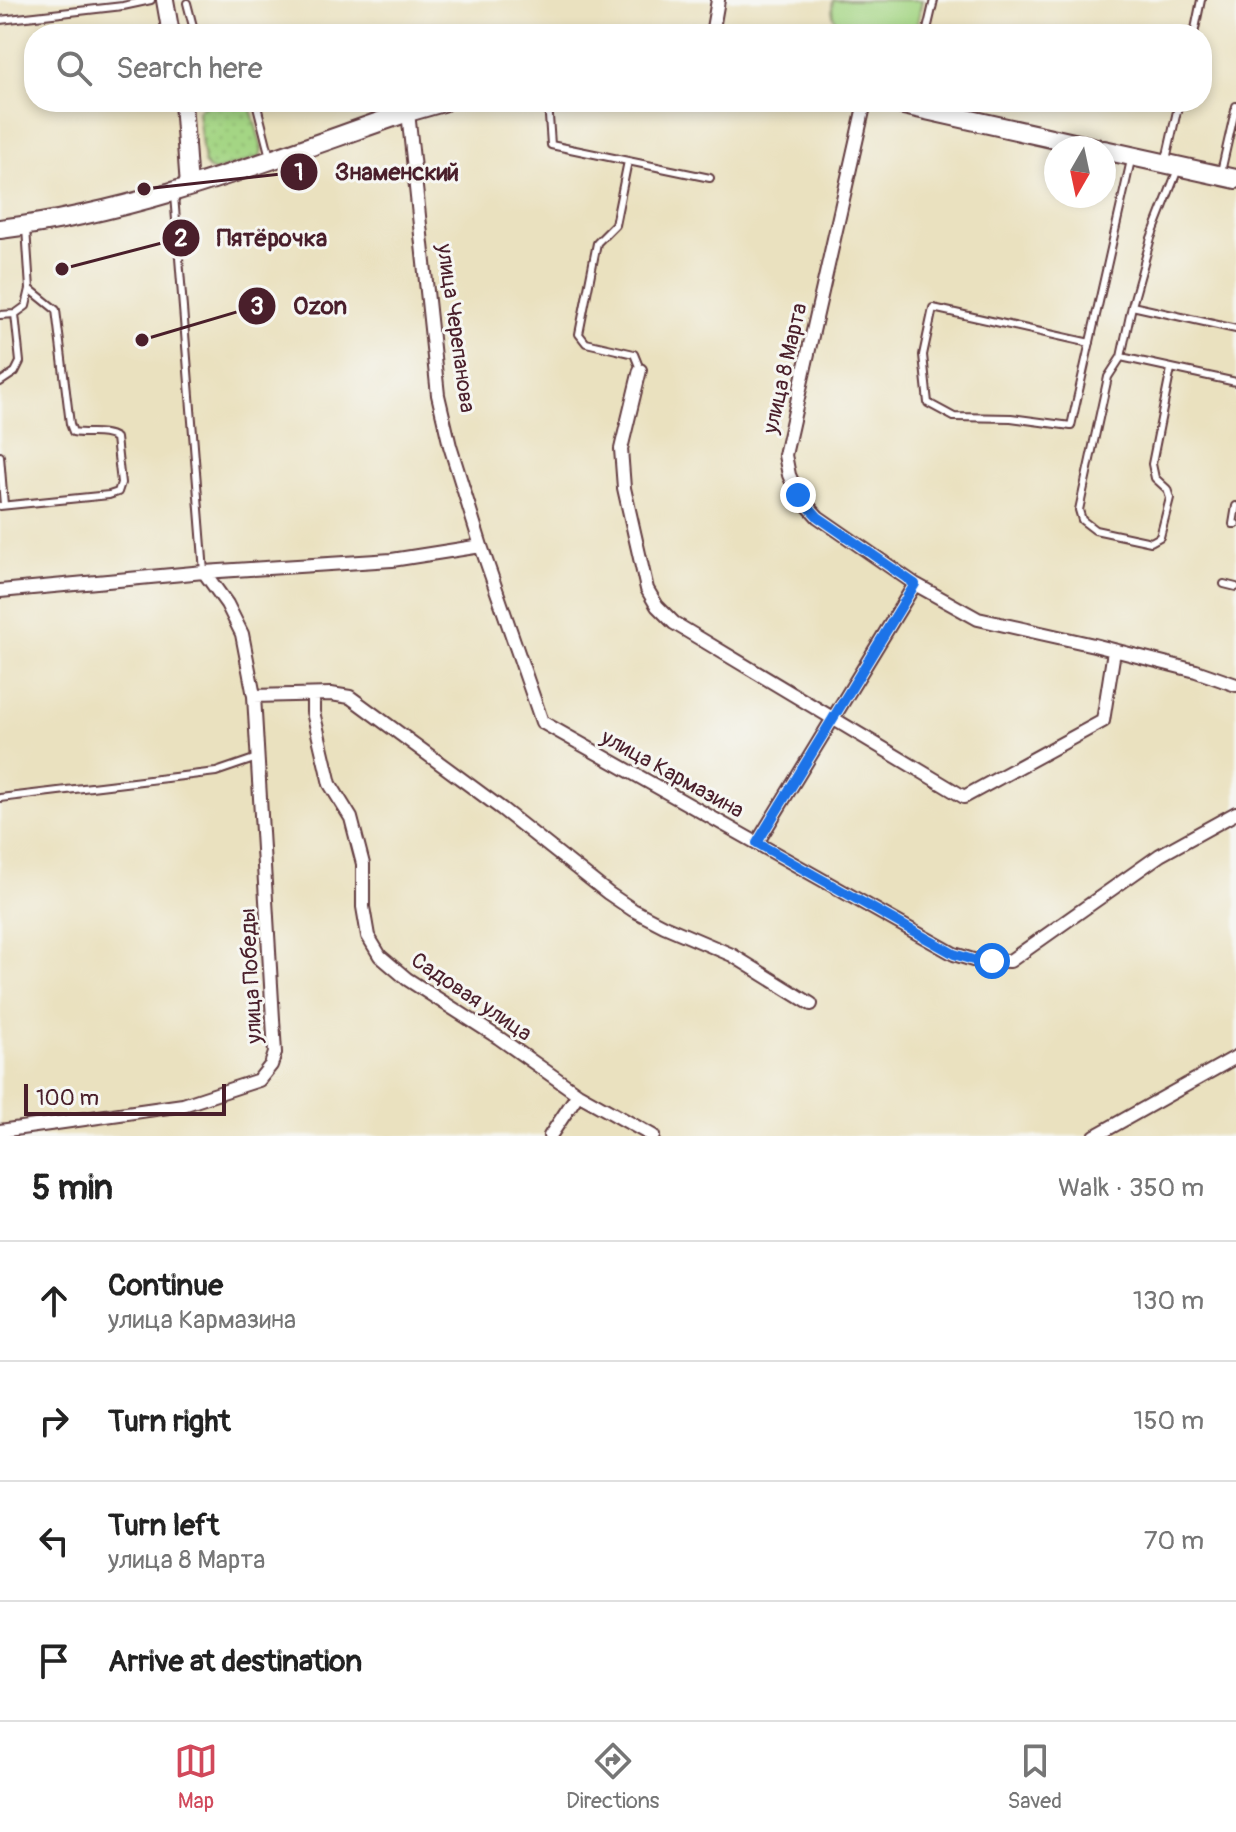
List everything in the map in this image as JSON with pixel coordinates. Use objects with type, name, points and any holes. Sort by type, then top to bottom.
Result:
[{"type":"main road","points":[[0,229],[82,215],[181,189],[408,112]]},
{"type":"main road","points":[[945,112],[1046,136]]},
{"type":"main road","points":[[1116,153],[1228,177]]},
{"type":"street","points":[[165,0],[169,24]]},
{"type":"street","points":[[714,24],[718,0]]},
{"type":"street","points":[[181,189],[185,112]]},
{"type":"street","name":"улица Черепанова","points":[[408,112],[438,395],[450,446],[481,546]]},
{"type":"street","name":"улица 8 Марта","points":[[863,112],[785,455],[798,495],[818,517],[915,584],[978,619],[1196,671],[1236,685]]},
{"type":"street","points":[[640,370],[621,449],[624,488],[647,589],[657,606],[674,623],[964,797],[1103,721],[1114,651]]},
{"type":"street","points":[[0,591],[204,572],[392,560],[481,546]]},
{"type":"street","name":"улица Кармазина","points":[[481,546],[542,722],[954,954],[973,960],[1010,961],[1160,855],[1236,813]]},
{"type":"street","name":"улица Победы","points":[[0,1131],[183,1105],[259,1080],[271,1065],[275,1053],[254,696],[242,634],[227,604],[204,572]]},
{"type":"street","points":[[757,843],[915,584]]},
{"type":"street","points":[[254,696],[331,694],[350,697],[514,817],[633,910],[732,955],[811,1004]]},
{"type":"street","name":"Садовая улица","points":[[313,695],[313,712],[330,784],[351,818],[363,864],[363,907],[368,936],[380,956],[407,979],[578,1094],[653,1136]]},
{"type":"street","points":[[1095,1136],[1236,1057]]},
{"type":"street","points":[[550,1136],[578,1094]]},
{"type":"lane","points":[[0,20],[151,0]]},
{"type":"lane","points":[[928,24],[934,0]]},
{"type":"lane","points":[[1196,24],[1201,0]]},
{"type":"lane","points":[[187,3],[192,24]]},
{"type":"lane","points":[[1228,177],[1236,106]]},
{"type":"lane","points":[[259,112],[271,159]]},
{"type":"lane","points":[[549,112],[551,145],[710,178]]},
{"type":"lane","points":[[1171,369],[1152,464],[1155,478],[1167,489],[1170,498],[1160,537],[1151,542],[1095,530],[1082,520],[1079,510],[1108,377],[1121,357],[1132,306],[1172,165],[1178,112]]},
{"type":"lane","points":[[1090,343],[933,308],[923,355],[928,403],[954,417],[1011,418],[1071,426],[1090,343],[1131,156]]},
{"type":"lane","points":[[628,161],[615,225],[597,243],[579,334],[586,343],[634,354],[640,370]]},
{"type":"lane","points":[[181,189],[204,572]]},
{"type":"lane","points":[[0,315],[15,314],[26,306],[30,289],[26,226]]},
{"type":"lane","points":[[0,456],[2,505],[109,495],[118,492],[121,483],[116,438],[109,433],[73,432],[56,310],[30,289]]},
{"type":"lane","points":[[1132,306],[1236,329]]},
{"type":"lane","points":[[0,382],[15,372],[20,362],[15,314]]},
{"type":"lane","points":[[1121,357],[1236,382]]},
{"type":"lane","points":[[1236,506],[1233,524],[1236,524]]},
{"type":"lane","points":[[1224,584],[1236,587]]},
{"type":"lane","points":[[0,798],[216,772],[257,758]]},
{"type":"green space","points":[[833,0],[922,0],[917,24],[839,24],[833,14]]},
{"type":"green space","points":[[198,112],[252,112],[262,148],[260,157],[215,171],[204,163]]},
{"type":"place","name":"Знаменский","points":[[144,189]]},
{"type":"place","name":"Пятёрочка","points":[[62,269]]},
{"type":"place","name":"Ozon","points":[[142,340]]},
{"type":"route","points":[[798,495],[818,517],[915,584],[757,843],[954,954],[973,960],[992,961]]}]
